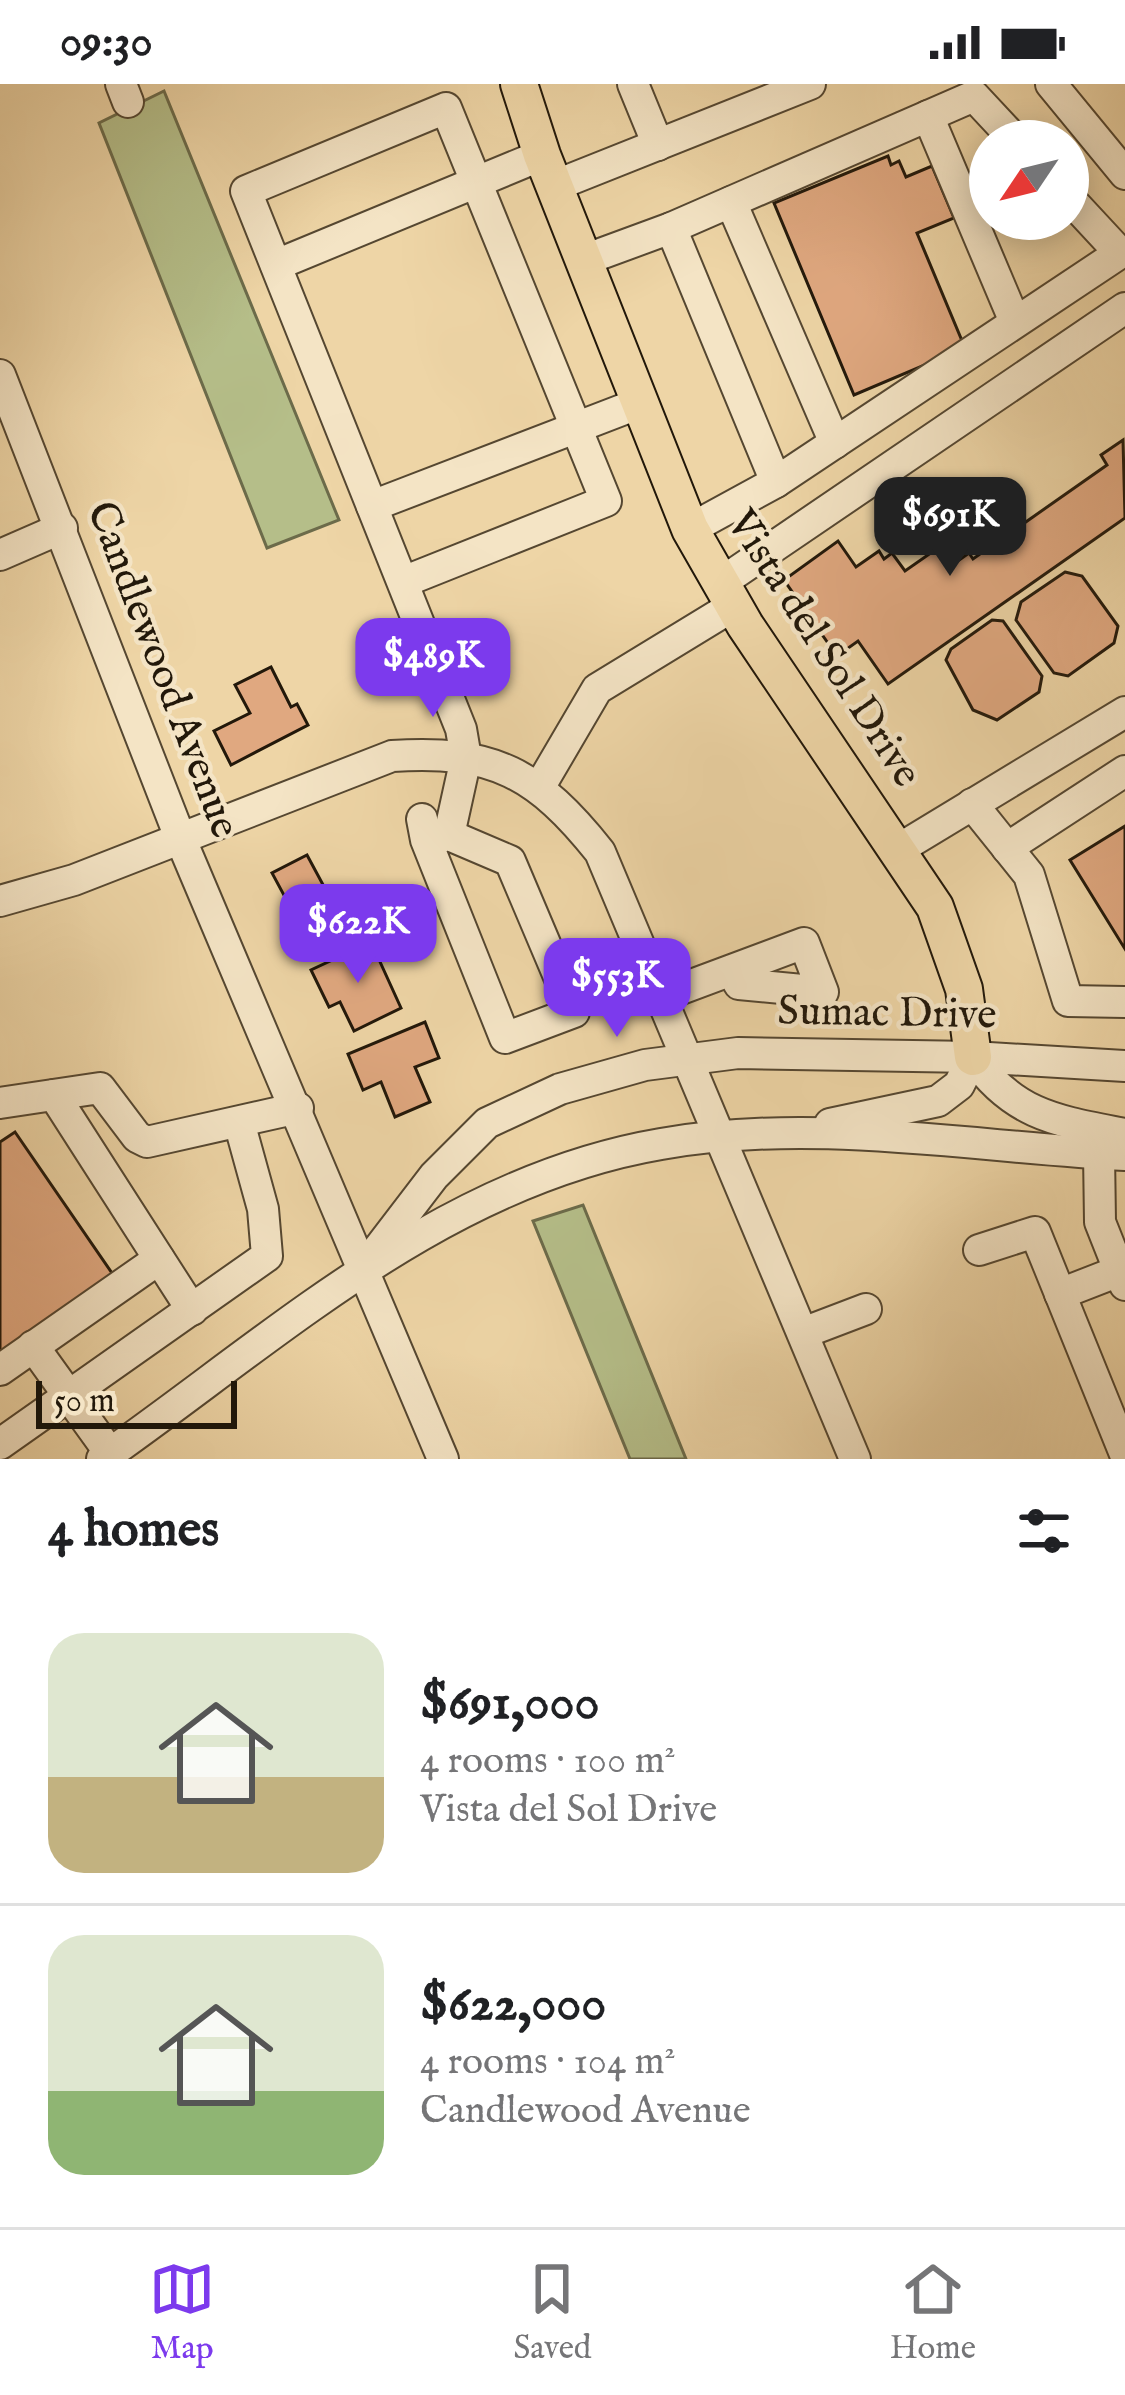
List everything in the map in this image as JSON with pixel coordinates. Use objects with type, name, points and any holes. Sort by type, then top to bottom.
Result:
[{"type":"main road","name":"Vista del Sol Drive","points":[[519,84],[548,170],[690,530],[726,595],[899,849],[951,943],[964,989],[973,1057]]},
{"type":"street","points":[[633,84],[658,145]]},
{"type":"street","points":[[276,265],[476,182],[658,145],[810,84]]},
{"type":"street","points":[[1051,84],[1125,174]]},
{"type":"street","points":[[584,260],[731,202],[932,103],[974,96],[996,120]]},
{"type":"street","points":[[932,103],[1015,322]]},
{"type":"street","points":[[403,582],[605,502],[446,109],[246,191],[461,729],[466,758],[432,831],[505,1038],[574,1012],[509,861],[432,831]]},
{"type":"street","points":[[731,202],[835,443]]},
{"type":"street","points":[[690,530],[776,482],[1120,253],[1089,220]]},
{"type":"street","points":[[671,228],[776,482]]},
{"type":"street","points":[[539,788],[596,689],[1125,308]]},
{"type":"street","name":"Candlewood Avenue","points":[[0,375],[181,840],[443,1459]]},
{"type":"street","points":[[372,506],[640,403]]},
{"type":"street","points":[[0,555],[62,527]]},
{"type":"street","points":[[899,849],[1125,712]]},
{"type":"street","points":[[0,901],[74,880],[392,756],[435,753],[525,777],[566,809],[600,852],[855,1459]]},
{"type":"street","points":[[1007,848],[1125,771]]},
{"type":"street","points":[[972,804],[1029,875],[1069,1001],[1125,1002]]},
{"type":"street","points":[[662,996],[732,970]]},
{"type":"street","name":"Sumac Drive","points":[[364,1266],[434,1176],[487,1123],[560,1089],[645,1065],[738,1053],[973,1057],[1125,1066]]},
{"type":"street","points":[[777,1136],[938,1101],[958,1085],[973,1057],[994,1088],[1023,1108],[1125,1134]]},
{"type":"street","points":[[0,1103],[100,1088],[137,1137],[147,1142],[298,1108]]},
{"type":"street","points":[[54,1095],[192,1310]]},
{"type":"street","points":[[0,1444],[267,1256],[263,1209],[239,1122]]},
{"type":"street","name":"Sumac Drive","points":[[106,1456],[364,1266],[522,1183],[657,1144],[722,1138],[820,1134],[1112,1154]]},
{"type":"street","points":[[1060,1294],[1122,1278],[1100,1222],[1112,1154]]},
{"type":"street","points":[[979,1250],[1035,1232],[1125,1454]]},
{"type":"street","points":[[0,1370],[159,1259]]},
{"type":"street","points":[[803,1333],[866,1309]]},
{"type":"street","points":[[33,1346],[106,1456]]},
{"type":"green space","points":[[164,91],[339,520],[267,548],[99,123]]},
{"type":"green space","points":[[583,1205],[686,1459],[630,1459],[533,1221]]},
{"type":"building","points":[[888,156],[891,165],[899,161],[906,177],[932,166],[954,218],[917,233],[965,348],[854,395],[774,203]]},
{"type":"building","points":[[1123,440],[1125,518],[888,684],[858,641],[837,656],[784,580],[838,541],[856,567],[879,551],[884,559],[892,553],[905,571],[935,550],[948,568],[969,553],[973,559],[1107,465],[1101,455]]},
{"type":"building","points":[[1065,572],[1082,576],[1118,626],[1114,643],[1068,676],[1054,673],[1016,620],[1021,602]]},
{"type":"building","points":[[992,620],[1003,621],[1042,676],[1039,692],[997,720],[973,710],[946,660],[951,649]]},
{"type":"building","points":[[271,667],[291,707],[297,704],[308,725],[231,765],[214,731],[250,713],[235,685]]},
{"type":"building","points":[[1125,826],[1125,949],[1070,860]]},
{"type":"building","points":[[307,855],[342,920],[307,938],[272,873]]},
{"type":"building","points":[[371,942],[401,1008],[354,1031],[340,1002],[329,1007],[311,970]]},
{"type":"building","points":[[425,1022],[439,1058],[415,1067],[430,1102],[395,1117],[381,1082],[363,1090],[348,1054]]},
{"type":"building","points":[[15,1132],[114,1276],[0,1354],[0,1142]]}]
